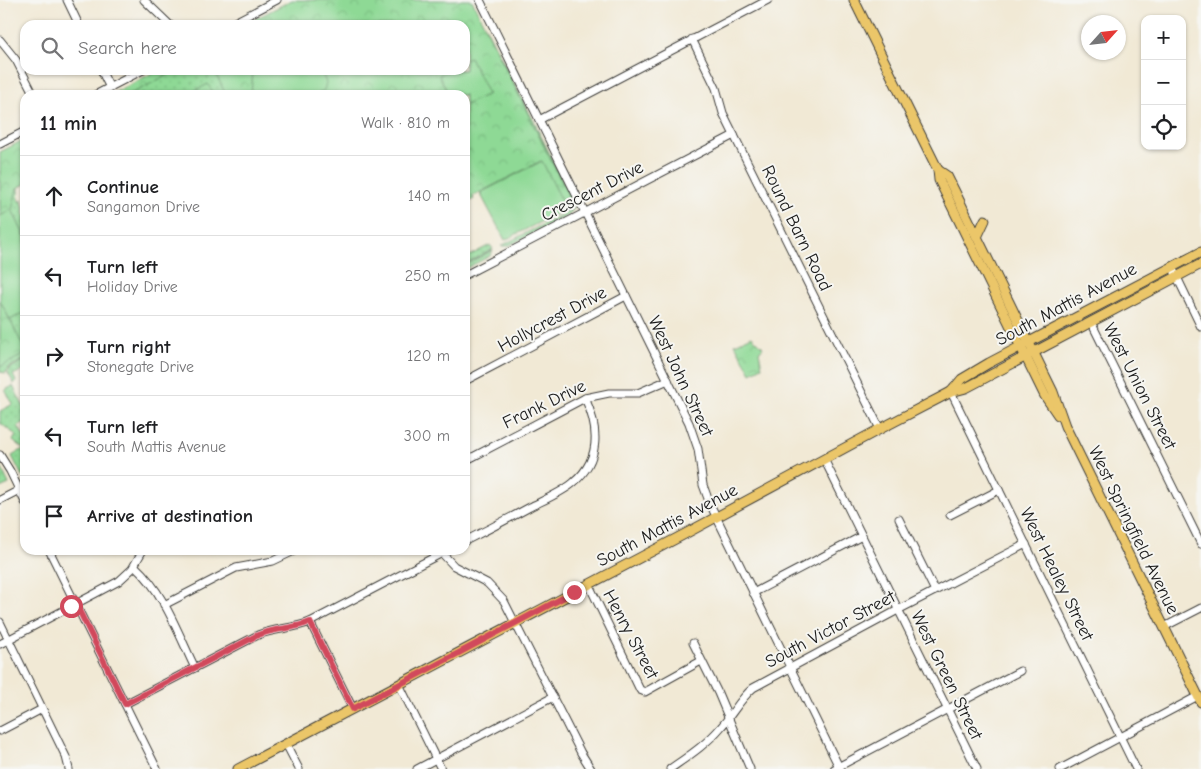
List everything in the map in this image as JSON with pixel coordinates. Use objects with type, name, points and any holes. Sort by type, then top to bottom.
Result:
[{"type":"main road","name":"West Springfield Avenue","points":[[854,0],[938,170],[939,180],[1020,346],[1030,355]]},
{"type":"main road","name":"West Springfield Avenue","points":[[938,170],[947,176],[1029,342],[1030,355],[1045,396],[1065,426],[1199,699]]},
{"type":"main road","points":[[977,237],[985,220]]},
{"type":"main road","name":"South Mattis Avenue","points":[[951,392],[962,379],[1020,346],[1201,252]]},
{"type":"main road","name":"South Mattis Avenue","points":[[238,769],[716,518],[880,429],[951,392],[966,388],[1201,264]]},
{"type":"street","points":[[66,0],[76,20]]},
{"type":"street","points":[[144,0],[165,20]]},
{"type":"street","points":[[239,20],[277,0]]},
{"type":"street","name":"West John Street","points":[[480,0],[695,437],[706,494],[716,518],[838,768]]},
{"type":"street","points":[[539,120],[768,0]]},
{"type":"street","name":"Round Barn Road","points":[[692,39],[710,75],[723,112],[734,135],[880,429]]},
{"type":"street","points":[[0,40],[20,68]]},
{"type":"street","points":[[24,75],[31,90]]},
{"type":"street","points":[[104,75],[110,88]]},
{"type":"street","points":[[106,90],[134,75]]},
{"type":"street","points":[[0,144],[20,134]]},
{"type":"street","name":"Crescent Drive","points":[[470,272],[734,135]]},
{"type":"street","points":[[1172,268],[1201,327]]},
{"type":"street","name":"Hollycrest Drive","points":[[470,378],[626,296]]},
{"type":"street","name":"West Union Street","points":[[1091,322],[1201,544]]},
{"type":"street","name":"Frank Drive","points":[[470,458],[586,398],[600,394],[638,393],[668,380]]},
{"type":"street","name":"West Healey Street","points":[[951,392],[1136,769]]},
{"type":"street","points":[[470,538],[557,493],[575,482],[582,474],[593,452],[596,436],[594,420],[586,398]]},
{"type":"street","points":[[0,455],[20,485]]},
{"type":"street","name":"West Green Street","points":[[824,459],[977,769]]},
{"type":"street","points":[[0,500],[20,489]]},
{"type":"street","points":[[950,515],[999,490]]},
{"type":"street","points":[[899,519],[935,591]]},
{"type":"street","points":[[753,593],[862,536]]},
{"type":"street","name":"South Victor Street","points":[[670,769],[714,734],[729,717],[740,700],[753,688],[1026,544]]},
{"type":"street","points":[[52,555],[157,769]]},
{"type":"street","points":[[0,644],[119,582],[135,566],[140,555]]},
{"type":"street","points":[[164,604],[236,568],[273,561],[286,555]]},
{"type":"street","points":[[125,704],[265,632],[300,626],[310,622],[436,555]]},
{"type":"street","points":[[446,555],[454,566],[493,588],[504,601],[581,753],[591,769]]},
{"type":"street","points":[[135,566],[152,583],[195,668]]},
{"type":"street","name":"Henry Street","points":[[589,585],[640,690],[645,692],[702,661]]},
{"type":"street","points":[[1164,627],[1201,608]]},
{"type":"street","points":[[0,622],[66,757],[69,769]]},
{"type":"street","points":[[310,622],[353,709]]},
{"type":"street","points":[[693,643],[729,717],[750,769]]},
{"type":"street","points":[[838,768],[1020,671]]},
{"type":"street","points":[[399,684],[441,769]]},
{"type":"street","points":[[417,769],[553,697]]},
{"type":"street","points":[[1060,769],[1199,699]]},
{"type":"street","points":[[0,731],[42,708]]},
{"type":"street","points":[[286,744],[299,769]]},
{"type":"green space","points":[[292,0],[472,0],[574,207],[567,211],[541,161],[473,196],[474,199],[470,201],[470,90],[224,90],[216,75],[470,75],[470,20],[253,20]]},
{"type":"green space","points":[[485,26],[537,127],[535,128]]},
{"type":"green space","points":[[470,57],[488,94],[470,103],[470,90],[446,90],[439,75],[470,75]]},
{"type":"green space","points":[[148,75],[167,75],[139,90],[120,90]]},
{"type":"green space","points":[[149,75],[231,75],[237,90],[121,90]]},
{"type":"green space","points":[[253,75],[323,75],[326,83],[324,90],[251,90]]},
{"type":"green space","points":[[208,84],[211,90],[197,90]]},
{"type":"green space","points":[[536,129],[574,202],[574,207]]},
{"type":"green space","points":[[20,142],[20,186],[17,188],[12,210],[0,216],[0,152]]},
{"type":"green space","points":[[542,161],[566,209],[505,240],[480,193]]},
{"type":"green space","points":[[0,171],[20,181],[20,187],[18,188],[20,227],[12,210],[0,216]]},
{"type":"green space","points":[[574,208],[569,215],[508,246],[501,246]]},
{"type":"green space","points":[[12,210],[20,227],[20,315],[10,320],[0,300],[0,216]]},
{"type":"green space","points":[[490,245],[493,249],[470,261],[470,255]]},
{"type":"green space","points":[[493,250],[490,256],[470,266],[470,262]]},
{"type":"green space","points":[[0,300],[20,340],[20,357],[0,367]]},
{"type":"green space","points":[[20,315],[20,362],[8,368],[6,373],[0,372],[0,326],[16,333],[10,320]]},
{"type":"green space","points":[[752,336],[763,347],[759,352],[762,367],[751,373],[735,344]]},
{"type":"green space","points":[[20,363],[20,372],[13,375],[16,381],[14,384],[8,373],[9,369]]},
{"type":"green space","points":[[13,386],[20,399],[20,425],[18,426],[20,429],[20,446],[13,441],[16,435],[0,423],[0,411],[13,404],[5,390]]},
{"type":"green space","points":[[20,451],[20,472],[12,456]]},
{"type":"green space","points":[[0,465],[9,484],[0,488]]},
{"type":"route","points":[[71,606],[76,604],[125,704],[258,635],[310,622],[353,709],[574,592]]}]
